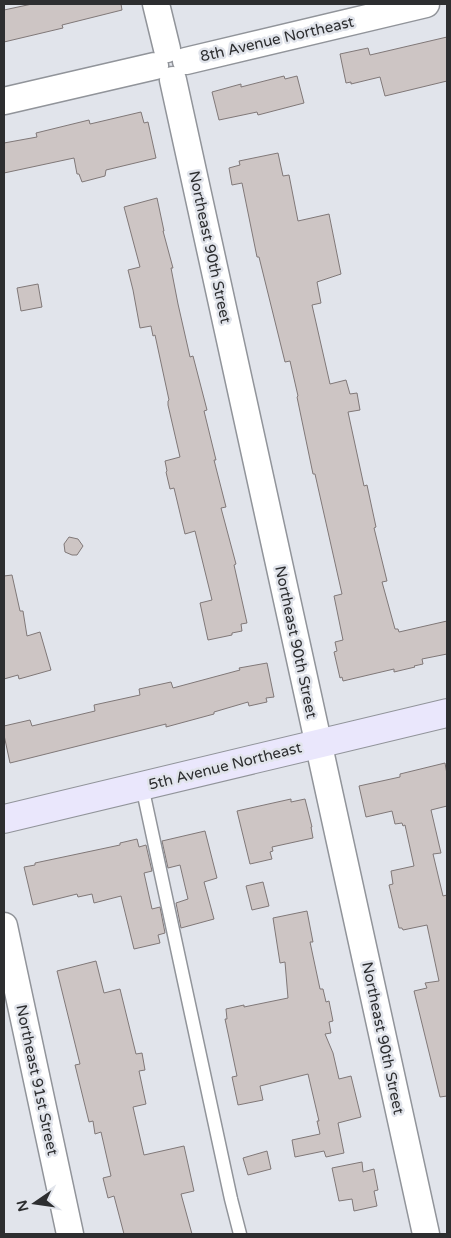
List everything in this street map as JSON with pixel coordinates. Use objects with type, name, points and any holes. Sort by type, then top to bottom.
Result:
[{"type":"main road","name":"5th Avenue Northeast","points":[[4,819],[447,713]]},
{"type":"street","name":"Northeast 90th Street","points":[[156,4],[426,1234]]},
{"type":"street","name":"8th Avenue Northeast","points":[[4,101],[426,4]]},
{"type":"street","name":"Northeast 91st Street","points":[[4,926],[70,1234]]},
{"type":"lane","points":[[142,786],[240,1234]]},
{"type":"building","points":[[32,4],[121,4],[122,10],[62,25],[63,28],[4,42],[4,10]]},
{"type":"building","points":[[447,37],[447,81],[385,96],[380,77],[351,84],[351,82],[346,83],[340,54],[368,48],[370,55]]},
{"type":"building","points":[[284,76],[285,79],[297,76],[304,103],[258,115],[257,112],[219,120],[212,92],[241,84],[241,87]]},
{"type":"building","points":[[141,112],[144,123],[148,122],[156,158],[106,170],[105,176],[82,182],[79,174],[77,174],[74,158],[4,173],[4,143],[37,137],[36,133],[89,120],[90,124]]},
{"type":"building","points":[[278,153],[283,176],[289,175],[298,221],[329,214],[341,274],[317,282],[321,303],[312,305],[330,384],[346,380],[350,394],[357,393],[360,410],[348,412],[364,486],[367,485],[376,527],[374,528],[387,581],[382,582],[395,629],[398,629],[399,632],[447,621],[447,654],[422,659],[423,664],[415,667],[394,672],[394,669],[343,681],[342,677],[340,678],[334,652],[337,651],[335,642],[343,640],[334,596],[342,594],[315,474],[313,474],[298,396],[290,361],[285,362],[259,257],[257,257],[242,183],[232,185],[229,168],[240,165],[239,161]]},
{"type":"building","points":[[157,198],[190,357],[193,356],[207,410],[204,411],[226,507],[221,508],[236,564],[234,565],[247,623],[241,624],[242,631],[208,640],[200,603],[212,600],[195,531],[185,534],[174,488],[170,489],[166,472],[165,461],[180,457],[155,335],[153,336],[151,326],[140,328],[128,270],[140,267],[124,207]]},
{"type":"building","points":[[38,284],[42,307],[21,311],[17,288]]},
{"type":"building","points":[[69,537],[78,539],[83,546],[77,555],[65,552],[64,544]]},
{"type":"building","points":[[12,575],[20,611],[23,611],[27,636],[40,632],[51,670],[19,679],[18,675],[4,679],[4,576]]},
{"type":"building","points":[[267,663],[274,697],[266,698],[267,702],[249,706],[248,702],[214,712],[214,714],[166,727],[166,724],[10,763],[4,726],[30,720],[32,726],[95,711],[94,705],[140,695],[139,689],[171,682],[173,688],[240,670],[239,668]]},
{"type":"building","points":[[445,763],[447,806],[431,810],[441,853],[433,854],[443,896],[447,895],[447,1096],[440,1097],[414,991],[427,988],[425,983],[439,981],[427,925],[403,930],[399,928],[389,885],[393,884],[391,871],[414,866],[405,825],[403,826],[402,823],[395,824],[392,811],[366,817],[359,786],[400,777],[400,774]]},
{"type":"building","points":[[291,799],[291,802],[305,799],[313,838],[272,847],[273,851],[270,852],[272,859],[250,864],[237,811]]},
{"type":"building","points":[[205,831],[217,878],[204,882],[214,919],[181,928],[176,903],[188,899],[180,865],[168,868],[162,841]]},
{"type":"building","points":[[137,839],[139,847],[146,845],[152,871],[144,873],[152,909],[160,907],[165,933],[158,935],[160,943],[134,949],[121,896],[94,903],[92,894],[78,897],[77,894],[33,905],[24,867],[120,845],[120,843]]},
{"type":"building","points":[[263,882],[269,906],[252,910],[246,886]]},
{"type":"building","points":[[307,911],[313,942],[310,942],[320,989],[323,989],[326,1002],[329,1001],[333,1021],[329,1022],[331,1033],[325,1034],[333,1053],[339,1079],[351,1076],[361,1117],[338,1123],[344,1153],[326,1157],[324,1151],[295,1157],[292,1140],[320,1134],[317,1121],[319,1121],[308,1074],[260,1086],[263,1100],[238,1105],[232,1077],[237,1076],[225,1019],[227,1019],[226,1009],[288,998],[285,962],[280,963],[273,918]]},
{"type":"building","points":[[96,961],[104,993],[120,989],[136,1054],[142,1053],[145,1070],[139,1071],[146,1104],[133,1107],[144,1155],[184,1146],[194,1191],[181,1194],[192,1234],[124,1234],[114,1196],[108,1198],[103,1178],[111,1176],[101,1132],[95,1134],[93,1121],[89,1122],[75,1065],[80,1064],[57,971]]},
{"type":"building","points":[[267,1151],[271,1169],[248,1175],[243,1158]]},
{"type":"building","points":[[362,1162],[363,1172],[374,1169],[378,1190],[374,1191],[377,1206],[354,1211],[352,1199],[339,1201],[332,1168]]}]
